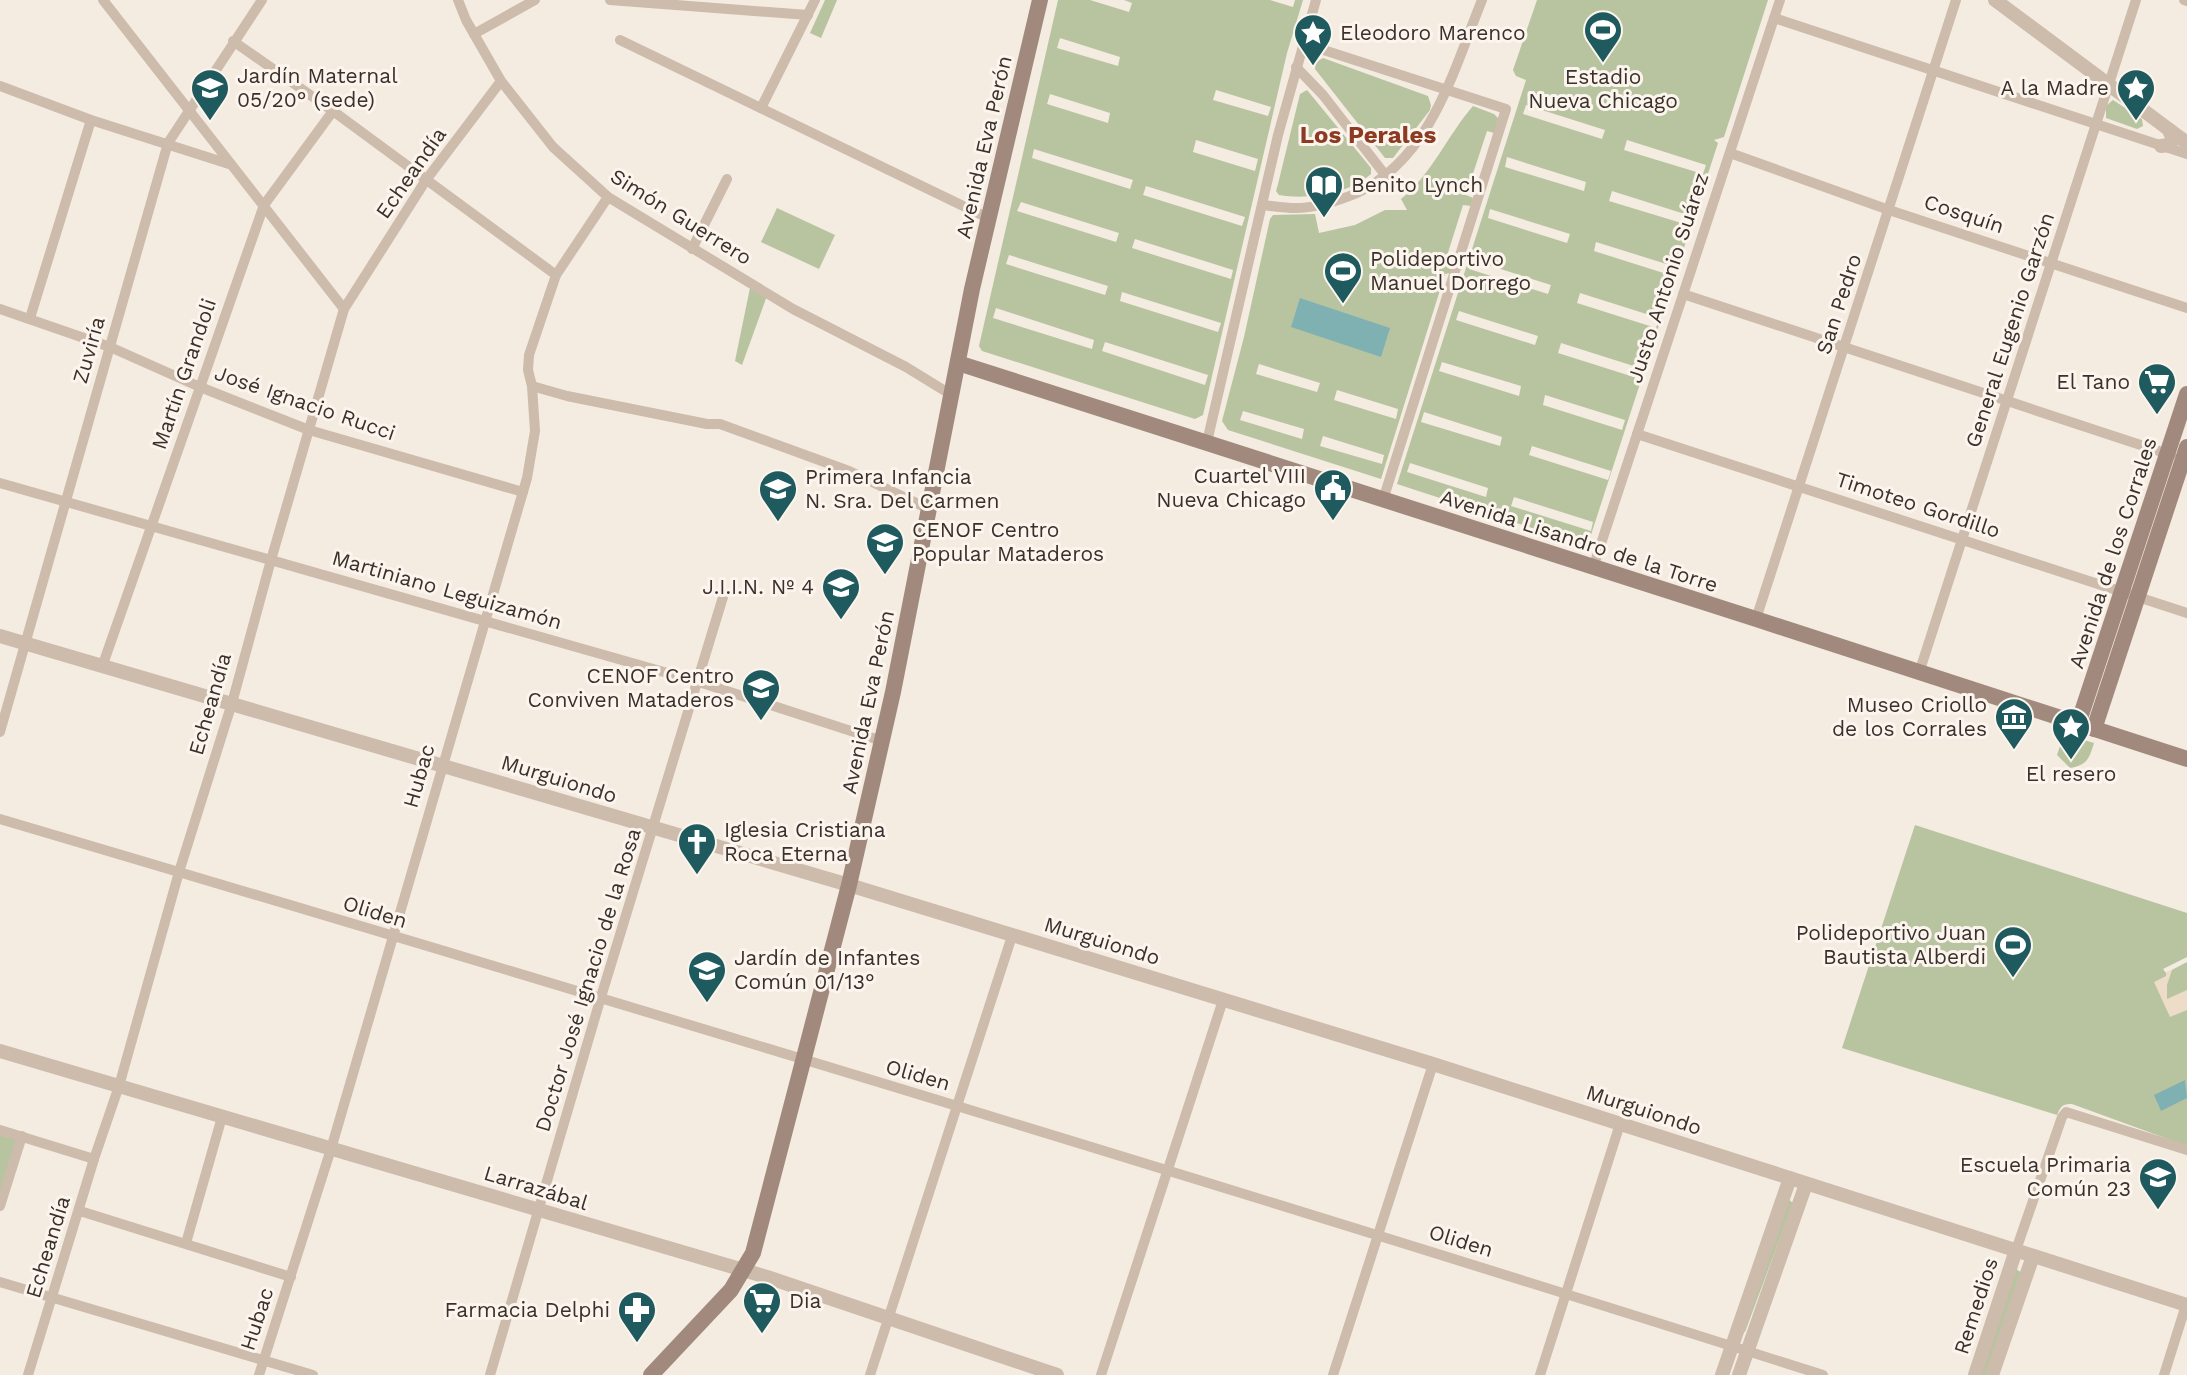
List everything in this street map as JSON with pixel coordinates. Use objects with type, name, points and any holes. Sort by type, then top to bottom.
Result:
[{"type":"main road","name":"Avenida Eva Perón","points":[[650,1375],[731,1290],[752,1253],[849,885],[904,639],[950,394],[1040,0]]},
{"type":"main road","name":"Avenida Lisandro de la Torre","points":[[957,363],[1756,618],[2187,760]]},
{"type":"main road","name":"Avenida de los Corrales","points":[[2078,724],[2181,455],[2187,394]]},
{"type":"main road","name":"Avenida de los Corrales","points":[[2094,729],[2129,595]]},
{"type":"street","points":[[103,0],[344,309]]},
{"type":"street","name":"Zuviría","points":[[0,732],[168,143],[262,0]]},
{"type":"street","name":"Simón Guerrero","points":[[458,0],[474,34],[502,80],[553,147],[608,197],[793,309],[906,367],[950,394]]},
{"type":"street","points":[[474,34],[535,0]]},
{"type":"street","points":[[610,0],[808,15]]},
{"type":"street","points":[[761,107],[815,0]]},
{"type":"street","points":[[1207,442],[1296,67],[1316,0]]},
{"type":"street","points":[[1262,205],[1296,208],[1328,203],[1356,193],[1386,176],[1405,159],[1422,136],[1445,90],[1482,0]]},
{"type":"street","name":"Justo Antonio Suárez","points":[[1593,568],[1780,0]]},
{"type":"street","name":"San Pedro","points":[[1756,618],[1801,486],[1956,0]]},
{"type":"street","points":[[1995,0],[2187,143]]},
{"type":"street","name":"General Eugenio Garzón","points":[[1919,673],[2136,0]]},
{"type":"street","points":[[1774,18],[2187,155]]},
{"type":"street","points":[[620,40],[988,219]]},
{"type":"street","points":[[233,41],[556,275]]},
{"type":"street","points":[[1303,43],[1506,109],[1383,500]]},
{"type":"street","points":[[1296,67],[1323,95],[1386,176]]},
{"type":"street","name":"Echeandía","points":[[28,1375],[119,1086],[344,309],[426,180],[502,80]]},
{"type":"street","points":[[0,86],[91,120],[229,164]]},
{"type":"street","name":"Martín Grandoli","points":[[102,667],[264,205],[333,111]]},
{"type":"street","points":[[30,318],[91,120]]},
{"type":"street","points":[[2161,146],[2169,145],[2174,140],[2169,130]]},
{"type":"street","name":"Cosquín","points":[[1730,153],[1889,210],[2187,307]]},
{"type":"street","points":[[692,249],[727,179]]},
{"type":"street","name":"Hubac","points":[[259,1375],[331,1149],[523,492],[536,431],[533,387],[528,370],[529,355],[556,275],[608,197]]},
{"type":"street","points":[[1683,294],[2007,401],[2181,455]]},
{"type":"street","name":"José Ignacio Rucci","points":[[0,309],[110,347],[200,387],[309,430],[523,492]]},
{"type":"street","points":[[533,387],[707,424],[720,424],[849,471],[929,509]]},
{"type":"street","name":"Timoteo Gordillo","points":[[1637,434],[2187,613]]},
{"type":"street","name":"Martiniano Leguizamón","points":[[0,483],[699,682],[882,741]]},
{"type":"street","name":"Doctor José Ignacio de la Rosa","points":[[491,1375],[601,997],[723,597]]},
{"type":"street","name":"Murguiondo","points":[[0,636],[849,885],[1433,1064],[2186,1305]]},
{"type":"street","name":"Oliden","points":[[0,819],[391,937],[601,997],[1168,1170],[1823,1375]]},
{"type":"street","points":[[870,1375],[1012,936]]},
{"type":"street","points":[[1101,1375],[1223,1000]]},
{"type":"street","name":"Larrazábal","points":[[0,1051],[744,1271],[1058,1375]]},
{"type":"street","points":[[1334,1375],[1433,1064]]},
{"type":"street","points":[[2016,1250],[2066,1112],[2187,1150]]},
{"type":"street","points":[[186,1243],[222,1117]]},
{"type":"street","points":[[1540,1375],[1620,1124]]},
{"type":"street","points":[[0,1130],[94,1159]]},
{"type":"street","points":[[0,1206],[22,1136]]},
{"type":"street","points":[[1721,1375],[1790,1178]]},
{"type":"street","points":[[1739,1375],[1806,1184]]},
{"type":"street","points":[[80,1211],[291,1277]]},
{"type":"street","name":"Remedios","points":[[1975,1375],[2016,1250]]},
{"type":"street","name":"Remedios","points":[[1992,1375],[2033,1256]]},
{"type":"street","points":[[0,1282],[313,1375]]},
{"type":"street","points":[[2164,1375],[2186,1305]]},
{"type":"green space","points":[[825,0],[837,0],[821,38],[810,33]]},
{"type":"green space","points":[[1058,0],[1090,0],[1129,12],[1132,3],[1124,0],[1270,0],[1293,7],[1295,0],[1303,0],[1287,53],[1203,415],[1195,419],[982,351],[979,346]],"holes":[[[1060,38],[1120,57],[1118,66],[1057,48]],[[1216,90],[1271,107],[1268,116],[1213,100]],[[1050,94],[1110,113],[1108,123],[1047,104]],[[1196,140],[1258,159],[1255,171],[1193,152]],[[1034,149],[1133,180],[1130,189],[1032,158]],[[1146,186],[1245,217],[1242,226],[1143,195]],[[1021,202],[1119,233],[1116,242],[1017,211]],[[1135,239],[1233,270],[1231,279],[1132,248]],[[1009,255],[1108,286],[1105,295],[1006,264]],[[1122,292],[1221,323],[1218,332],[1120,301]],[[996,308],[1094,340],[1092,349],[993,318]],[[1105,342],[1208,375],[1205,385],[1102,351]]]},
{"type":"green space","points":[[1537,0],[1768,0],[1724,137],[1714,140],[1718,143],[1589,541],[1584,545],[1397,484],[1526,80],[1516,76],[1513,70]],"holes":[[[1526,105],[1605,130],[1602,139],[1523,114]],[[1627,140],[1706,165],[1703,174],[1624,150]],[[1507,157],[1586,182],[1584,191],[1505,167]],[[1612,191],[1691,216],[1688,225],[1609,201]],[[1490,209],[1570,234],[1567,243],[1488,218]],[[1596,242],[1676,267],[1673,276],[1594,251]],[[1472,260],[1551,285],[1548,294],[1469,269]],[[1580,293],[1659,318],[1656,328],[1577,303]],[[1459,311],[1538,336],[1535,345],[1456,320]],[[1561,343],[1640,368],[1637,378],[1558,353]],[[1442,362],[1521,386],[1519,396],[1439,371]],[[1545,395],[1625,420],[1622,430],[1543,405]],[[1424,412],[1502,437],[1500,446],[1421,422]],[[1532,446],[1611,471],[1608,480],[1529,455]],[[1410,463],[1488,488],[1486,497],[1407,472]],[[1514,497],[1593,522],[1591,531],[1511,506]]]},
{"type":"green space","points":[[1323,58],[1428,96],[1430,110],[1393,158],[1385,158],[1315,69],[1316,62]]},
{"type":"green space","points":[[1307,90],[1371,168],[1371,174],[1340,191],[1327,194],[1302,197],[1279,195],[1276,191],[1300,94]]},
{"type":"green space","points":[[2113,100],[2142,119],[2143,126],[2137,129],[2106,118],[2106,106]]},
{"type":"green space","points":[[1473,106],[1494,114],[1499,119],[1494,133],[1487,131],[1466,195],[1473,198],[1471,206],[1463,205],[1446,259],[1453,262],[1450,273],[1445,274],[1381,479],[1228,430],[1222,421],[1273,215],[1315,214],[1319,233],[1355,225],[1385,210],[1407,210],[1401,199],[1422,178]],"holes":[[[1259,364],[1320,383],[1317,392],[1256,374]],[[1337,390],[1398,409],[1396,419],[1334,400]],[[1243,411],[1304,429],[1302,439],[1240,420]],[[1323,436],[1384,455],[1382,464],[1320,446]]]},
{"type":"green space","points":[[777,208],[835,235],[819,269],[761,242]]},
{"type":"green space","points":[[751,283],[768,293],[742,365],[735,361]]},
{"type":"green space","points":[[2064,734],[2094,743],[2084,763],[2070,768],[2057,755]]},
{"type":"green space","name":"Polideportivo Juan Bautista Alberdi","points":[[1915,825],[2187,913],[2187,957],[2163,969],[2166,973],[2187,962],[2187,1146],[2072,1104],[2062,1106],[2057,1115],[1842,1048]]},
{"type":"green space","points":[[0,1135],[17,1140],[0,1192]]},
{"type":"green space","points":[[1788,1199],[1793,1203],[1745,1332],[1742,1331]]},
{"type":"green space","points":[[2016,1269],[2022,1273],[1989,1375],[1980,1375]]},
{"type":"shaded area","points":[[2172,970],[2167,985],[2167,999],[2187,990],[2187,1010],[2170,1017],[2154,982]]},
{"type":"water","points":[[1300,298],[1390,328],[1381,357],[1291,327]]},
{"type":"water","points":[[2185,1080],[2187,1098],[2161,1111],[2154,1095]]},
{"type":"place","name":"Estadio Nueva Chicago","points":[[1603,64]]},
{"type":"place","name":"Eleodoro Marenco","points":[[1313,67]]},
{"type":"place","name":"Jardín Maternal 05/20° (sede)","points":[[210,122]]},
{"type":"place","name":"A la Madre","points":[[2136,122]]},
{"type":"place","name":"Benito Lynch","points":[[1324,219]]},
{"type":"place","name":"Polideportivo Manuel Dorrego","points":[[1343,305]]},
{"type":"place","name":"El Tano","points":[[2157,416]]},
{"type":"place","name":"Cuartel VIII Nueva Chicago","points":[[1333,522]]},
{"type":"place","name":"Primera Infancia N. Sra. Del Carmen","points":[[778,523]]},
{"type":"place","name":"CENOF Centro Popular Mataderos","points":[[885,576]]},
{"type":"place","name":"J.I.I.N. Nº 4","points":[[841,621]]},
{"type":"place","name":"CENOF Centro Conviven Mataderos","points":[[761,722]]},
{"type":"place","name":"Museo Criollo de los Corrales","points":[[2014,751]]},
{"type":"place","name":"El resero","points":[[2071,761]]},
{"type":"place","name":"Iglesia Cristiana Roca Eterna","points":[[697,876]]},
{"type":"place","name":"Polideportivo Juan Bautista Alberdi","points":[[2013,979]]},
{"type":"place","name":"Jardín de Infantes Común 01/13°","points":[[707,1004]]},
{"type":"place","name":"Escuela Primaria Común 23","points":[[2158,1211]]},
{"type":"place","name":"Dia","points":[[762,1335]]},
{"type":"place","name":"Farmacia Delphi","points":[[637,1344]]},
{"type":"district","name":"Los Perales","points":[[1368,135]]}]
